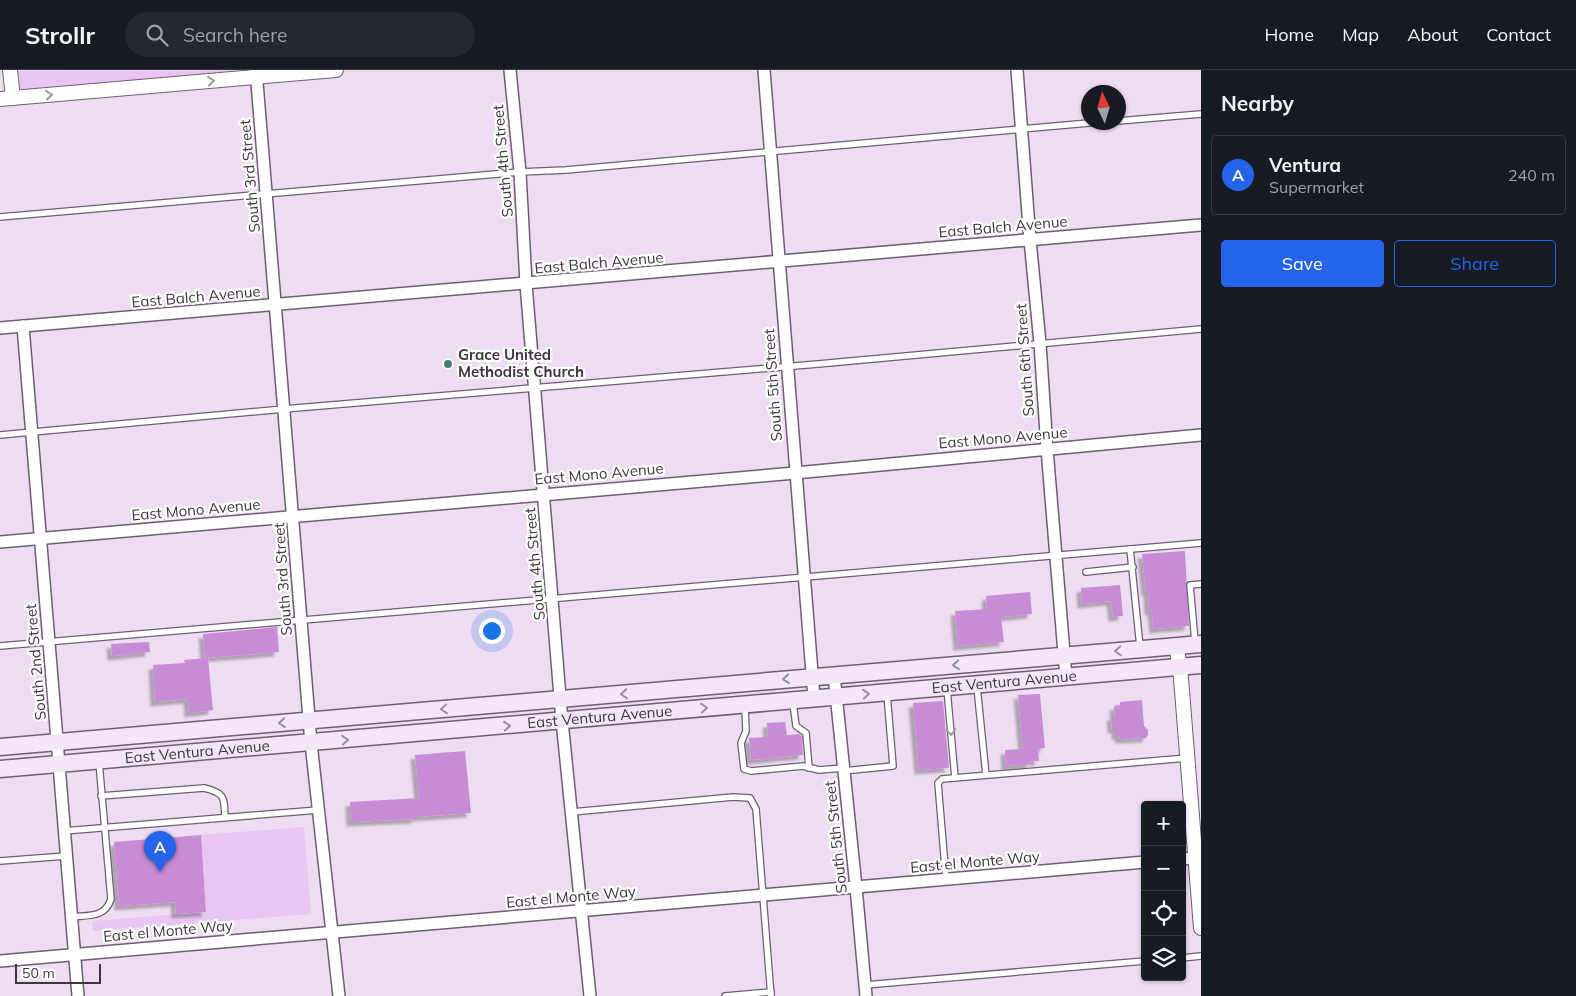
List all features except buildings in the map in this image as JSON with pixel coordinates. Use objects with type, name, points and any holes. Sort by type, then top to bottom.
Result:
[{"type":"main road","name":"East Ventura Avenue","points":[[0,747],[1198,644]]},
{"type":"main road","name":"East Ventura Avenue","points":[[0,768],[311,743],[1201,665]]},
{"type":"street","points":[[10,70],[6,98],[257,74],[336,70]]},
{"type":"street","name":"South 4th Street","points":[[510,70],[520,172],[526,284],[562,721],[590,996]]},
{"type":"street","name":"South 5th Street","points":[[764,70],[814,698]]},
{"type":"street","name":"South 6th Street","points":[[1017,70],[1066,677]]},
{"type":"street","name":"South 3rd Street","points":[[257,74],[309,721],[339,996]]},
{"type":"street","name":"East Balch Avenue","points":[[0,328],[1201,225]]},
{"type":"street","name":"South 2nd Street","points":[[23,326],[78,996]]},
{"type":"street","name":"East Mono Avenue","points":[[0,542],[795,473],[1201,435]]},
{"type":"street","points":[[1176,646],[1180,666],[1188,758],[1188,858],[1201,928]]},
{"type":"street","name":"South 5th Street","points":[[834,675],[865,990]]},
{"type":"street","name":"East el Monte Way","points":[[0,961],[1141,862]]},
{"type":"lane","points":[[1126,120],[1201,114]]},
{"type":"lane","points":[[0,217],[520,172],[566,170],[1081,124]]},
{"type":"lane","points":[[0,435],[1201,330]]},
{"type":"lane","points":[[0,646],[1201,542]]},
{"type":"lane","points":[[1130,548],[1140,649]]},
{"type":"lane","points":[[1086,572],[1132,567]]},
{"type":"lane","points":[[1198,644],[1190,586],[1201,584]]},
{"type":"lane","points":[[977,684],[986,775]]},
{"type":"lane","points":[[947,687],[955,778]]},
{"type":"lane","points":[[745,704],[746,731],[741,743],[744,769],[751,771],[803,766],[819,770],[894,766],[886,692]]},
{"type":"lane","points":[[793,700],[796,726],[806,733],[809,768]]},
{"type":"lane","points":[[946,879],[938,783],[942,779],[1188,758]]},
{"type":"lane","points":[[71,917],[101,913],[108,907],[111,898],[98,760]]},
{"type":"lane","points":[[102,796],[204,788],[217,791],[224,799],[225,817]]},
{"type":"lane","points":[[572,812],[732,797],[750,798],[756,809],[771,994],[724,996]]},
{"type":"lane","points":[[64,831],[104,826],[318,810]]},
{"type":"lane","points":[[0,861],[66,856]]},
{"type":"lane","points":[[1186,958],[1201,956]]},
{"type":"lane","points":[[865,990],[1141,961]]},
{"type":"shaded area","points":[[233,70],[232,72],[22,91],[19,87],[19,71]]},
{"type":"shaded area","points":[[304,827],[311,914],[93,931],[92,921],[206,912],[201,835]]},
{"type":"place","name":"Grace United Methodist Church","points":[[448,364]]},
{"type":"place","name":"Ventura","points":[[160,872]]}]
